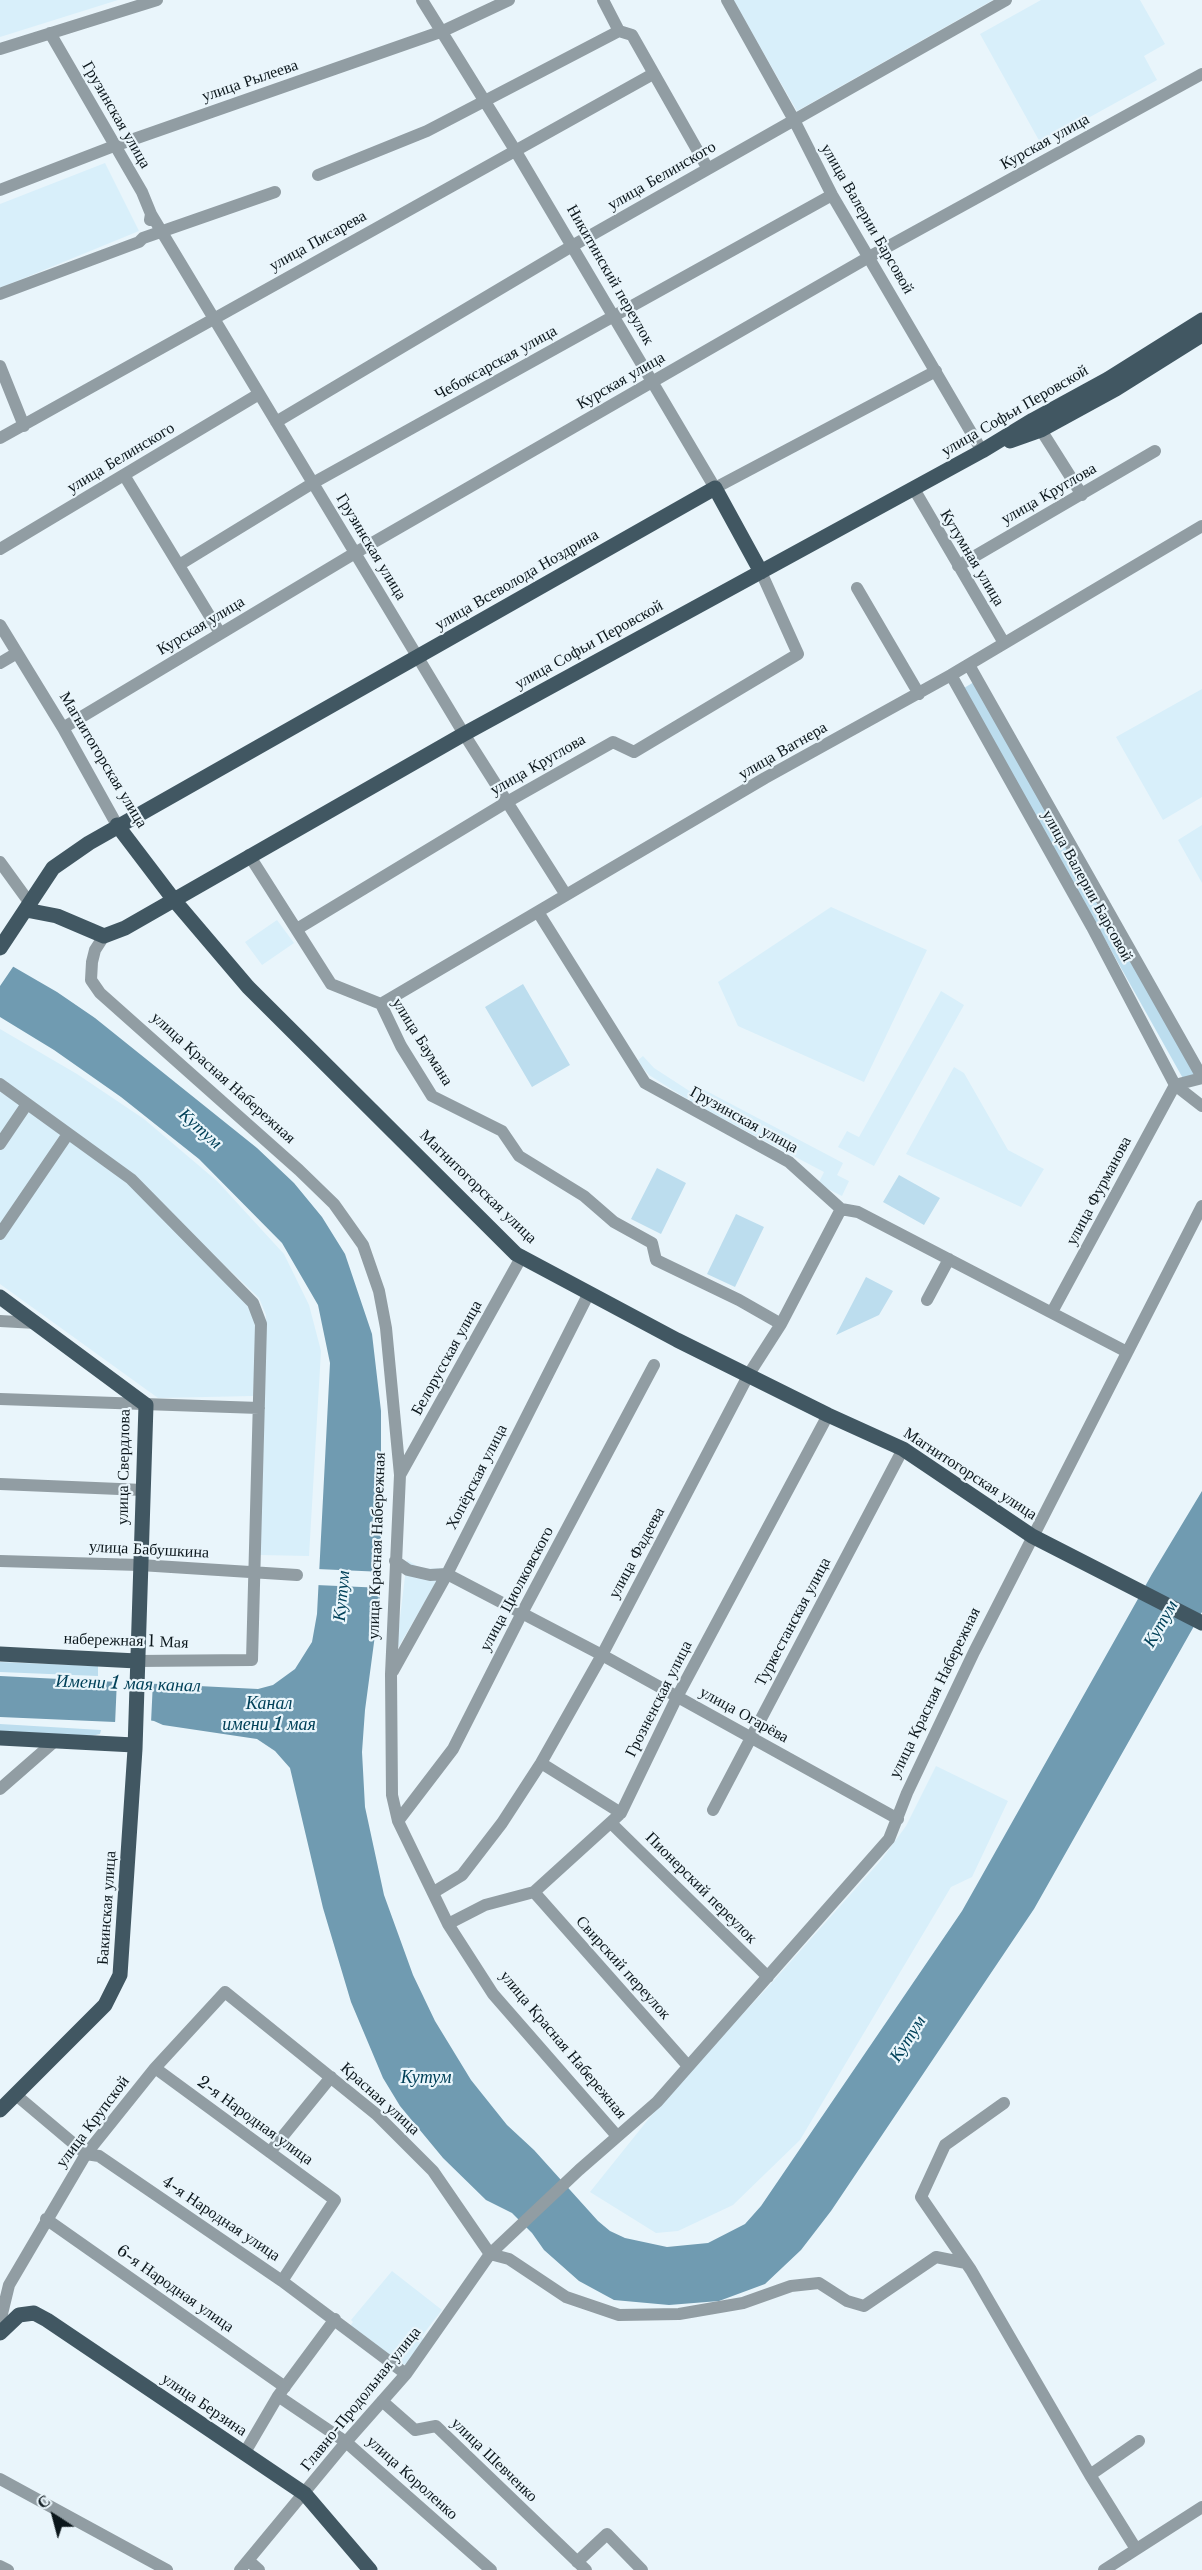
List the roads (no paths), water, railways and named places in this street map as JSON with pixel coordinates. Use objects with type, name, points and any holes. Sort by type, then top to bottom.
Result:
[{"type":"main road","name":"улица Софьи Перовской","points":[[105,936],[174,900],[464,734],[982,452],[1033,420],[1108,379],[1202,320]]},
{"type":"main road","points":[[982,452],[1041,430],[1116,389],[1202,335]]},
{"type":"main road","name":"Никитинский переулок","points":[[715,488],[761,572]]},
{"type":"main road","name":"улица Всеволода Ноздрина","points":[[27,906],[53,868],[117,825],[715,488]]},
{"type":"main road","name":"Магнитогорская улица","points":[[117,825],[174,900],[248,987],[522,1256],[677,1340],[828,1415],[903,1449],[1032,1536],[1202,1623]]},
{"type":"main road","points":[[2,942],[27,906],[105,936]]},
{"type":"main road","name":"улица Свердлова","points":[[0,1297],[146,1405],[137,1667]]},
{"type":"main road","name":"набережная 1 Мая","points":[[0,1654],[137,1667]]},
{"type":"main road","name":"Бакинская улица","points":[[0,2110],[105,2005],[120,1974],[130,1849],[137,1667]]},
{"type":"main road","points":[[0,1738],[55,1741],[134,1739]]},
{"type":"main road","name":"улица Берзина","points":[[0,2333],[19,2315],[34,2313],[305,2494],[370,2570]]},
{"type":"street","points":[[0,49],[157,0]]},
{"type":"street","name":"Никитинский переулок","points":[[422,0],[515,150],[715,488]]},
{"type":"street","name":"улица Рылеева","points":[[0,189],[114,146],[443,31],[509,0]]},
{"type":"street","points":[[603,0],[619,31]]},
{"type":"street","name":"улица Валерии Барсовой","points":[[727,0],[794,120],[832,195],[982,452]]},
{"type":"street","name":"улица Белинского","points":[[276,422],[572,246],[1006,0]]},
{"type":"street","points":[[318,175],[426,131],[486,102],[619,31],[632,35],[708,169]]},
{"type":"street","name":"Грузинская улица","points":[[50,33],[142,192],[161,231],[417,657],[566,895]]},
{"type":"street","name":"улица Писарева","points":[[0,438],[653,74]]},
{"type":"street","name":"Курская улица","points":[[63,728],[355,553],[869,257],[1202,74]]},
{"type":"street","points":[[143,238],[275,192]]},
{"type":"street","name":"Чебоксарская улица","points":[[179,565],[313,483],[832,195]]},
{"type":"street","points":[[0,294],[139,242],[149,226],[151,214]]},
{"type":"street","points":[[0,366],[24,426]]},
{"type":"street","name":"улица Всеволода Ноздрина","points":[[715,488],[936,371]]},
{"type":"street","name":"улица Белинского","points":[[0,549],[260,394]]},
{"type":"street","points":[[1041,430],[1082,495]]},
{"type":"street","name":"улица Круглова","points":[[958,566],[1155,451]]},
{"type":"street","points":[[124,475],[220,633]]},
{"type":"street","name":"Кутумная улица","points":[[914,489],[1004,643]]},
{"type":"street","name":"улица Вагнера","points":[[381,1004],[765,778],[919,694],[1202,526]]},
{"type":"street","name":"улица Круглова","points":[[297,930],[507,802],[613,742],[634,752],[798,654],[761,572]]},
{"type":"street","points":[[857,588],[919,694]]},
{"type":"street","name":"Магнитогорская улица","points":[[0,625],[63,728],[117,825]]},
{"type":"street","points":[[0,663],[17,653]]},
{"type":"street","name":"улица Валерии Барсовой","points":[[969,664],[1202,1077]]},
{"type":"street","name":"улица Валерии Барсовой","points":[[951,675],[1057,865],[1175,1085],[1202,1106]]},
{"type":"street","name":"улица Баумана","points":[[249,855],[331,984],[381,1004],[401,1046],[432,1096],[502,1131],[519,1156],[584,1196],[614,1222],[652,1243],[656,1260],[739,1300],[781,1324]]},
{"type":"street","points":[[1057,865],[1076,855]]},
{"type":"street","points":[[0,862],[27,906]]},
{"type":"street","name":"Грузинская улица","points":[[537,912],[645,1083],[789,1162],[841,1209],[858,1212],[1127,1352]]},
{"type":"street","name":"улица Красная Набережная","points":[[105,936],[95,950],[92,962],[92,980],[100,993],[306,1177],[334,1204],[363,1245],[379,1292],[386,1328],[400,1475],[391,1674],[392,1795],[398,1821],[448,1923],[493,1994],[617,2136]]},
{"type":"street","points":[[1175,1085],[1202,1077]]},
{"type":"street","points":[[0,1084],[131,1179],[253,1303],[261,1324],[256,1573]]},
{"type":"street","name":"улица Фурманова","points":[[1052,1312],[1175,1085]]},
{"type":"street","points":[[0,1144],[27,1104]]},
{"type":"street","points":[[0,1234],[68,1134]]},
{"type":"street","name":"улица Красная Набережная","points":[[579,2170],[657,2102],[889,1839],[930,1745],[1032,1536],[1202,1206]]},
{"type":"street","name":"улица Фадеева","points":[[434,1892],[462,1875],[502,1823],[541,1763],[602,1655],[749,1374],[781,1324],[841,1209]]},
{"type":"street","name":"Белорусская улица","points":[[400,1475],[522,1256]]},
{"type":"street","points":[[927,1299],[949,1259]]},
{"type":"street","name":"Хопёрская улица","points":[[391,1674],[447,1574],[589,1293]]},
{"type":"street","points":[[0,1321],[36,1323]]},
{"type":"street","name":"улица Циолковского","points":[[398,1821],[453,1749],[522,1613],[654,1365]]},
{"type":"street","points":[[0,1399],[259,1408]]},
{"type":"street","name":"Грозненская улица","points":[[448,1923],[485,1905],[534,1892],[612,1824],[621,1813],[677,1697],[828,1415]]},
{"type":"street","name":"Туркестанская улица","points":[[713,1810],[903,1449]]},
{"type":"street","points":[[0,1484],[142,1490]]},
{"type":"street","points":[[395,1561],[408,1570],[429,1575],[447,1574]]},
{"type":"street","name":"улица Бабушкина","points":[[0,1562],[140,1565],[297,1575]]},
{"type":"street","name":"набережная 1 Мая","points":[[137,1667],[252,1660],[256,1573]]},
{"type":"street","name":"улица Огарёва","points":[[447,1574],[602,1655],[898,1819]]},
{"type":"street","points":[[0,1788],[55,1741]]},
{"type":"street","points":[[541,1763],[621,1813]]},
{"type":"street","name":"Пионерский переулок","points":[[612,1824],[768,1977]]},
{"type":"street","name":"Свирский переулок","points":[[534,1892],[688,2066]]},
{"type":"street","name":"улица Крупской","points":[[0,2322],[9,2285],[86,2154],[155,2068],[225,1992]]},
{"type":"street","name":"Красная улица","points":[[225,1992],[376,2114],[433,2171],[490,2254]]},
{"type":"street","name":"2-я Народная улица","points":[[155,2068],[335,2200],[282,2281]]},
{"type":"street","points":[[270,2152],[331,2077]]},
{"type":"street","name":"4-я Народная улица","points":[[16,2095],[86,2154],[99,2156],[282,2281],[406,2374]]},
{"type":"street","points":[[1004,2103],[945,2145],[921,2197],[966,2263],[1136,2549]]},
{"type":"street","name":"Главно-Продольная улица","points":[[245,2565],[346,2442],[406,2374],[490,2254],[579,2170]]},
{"type":"street","name":"6-я Народная улица","points":[[46,2219],[281,2391]]},
{"type":"street","points":[[490,2254],[509,2259],[566,2297],[619,2315],[679,2314],[743,2303],[791,2286],[819,2283],[847,2301],[864,2306],[936,2257],[966,2263]]},
{"type":"street","points":[[244,2454],[281,2391],[335,2319]]},
{"type":"street","name":"улица Короленко","points":[[281,2391],[346,2442],[491,2570]]},
{"type":"street","name":"улица Шевченко","points":[[382,2401],[415,2430],[436,2426],[582,2566],[607,2534],[642,2570]]},
{"type":"street","points":[[1090,2475],[1139,2441]]},
{"type":"street","points":[[0,2479],[167,2570]]},
{"type":"street","points":[[1104,2570],[1202,2507]]},
{"type":"street","points":[[245,2565],[259,2570]]},
{"type":"street","points":[[0,2566],[8,2570]]},
{"type":"water","name":"Кутум","points":[[0,959],[57,992],[95,1018],[257,1148],[294,1183],[322,1217],[345,1254],[372,1334],[381,1411],[381,1590],[365,1710],[362,1752],[365,1807],[384,1895],[413,1975],[435,2021],[471,2080],[507,2125],[534,2150],[598,2221],[610,2231],[625,2238],[667,2247],[708,2243],[745,2224],[761,2206],[962,1911],[1152,1574],[1202,1491],[1202,1612],[1034,1909],[831,2211],[801,2250],[765,2284],[719,2301],[669,2305],[614,2300],[579,2281],[544,2250],[532,2233],[512,2213],[486,2200],[443,2158],[400,2106],[383,2078],[351,2002],[323,1908],[290,1768],[275,1751],[257,1739],[163,1725],[154,1721],[123,1716],[115,1722],[0,1717],[0,1676],[258,1689],[273,1685],[295,1669],[312,1642],[317,1614],[330,1363],[318,1305],[282,1243],[199,1159],[121,1097],[54,1050],[0,1017]]},
{"type":"water label","name":"Имени 1 мая канал","points":[[128,1684]]},
{"type":"water label","name":"Канал имени 1 мая","points":[[269,1714]]}]
